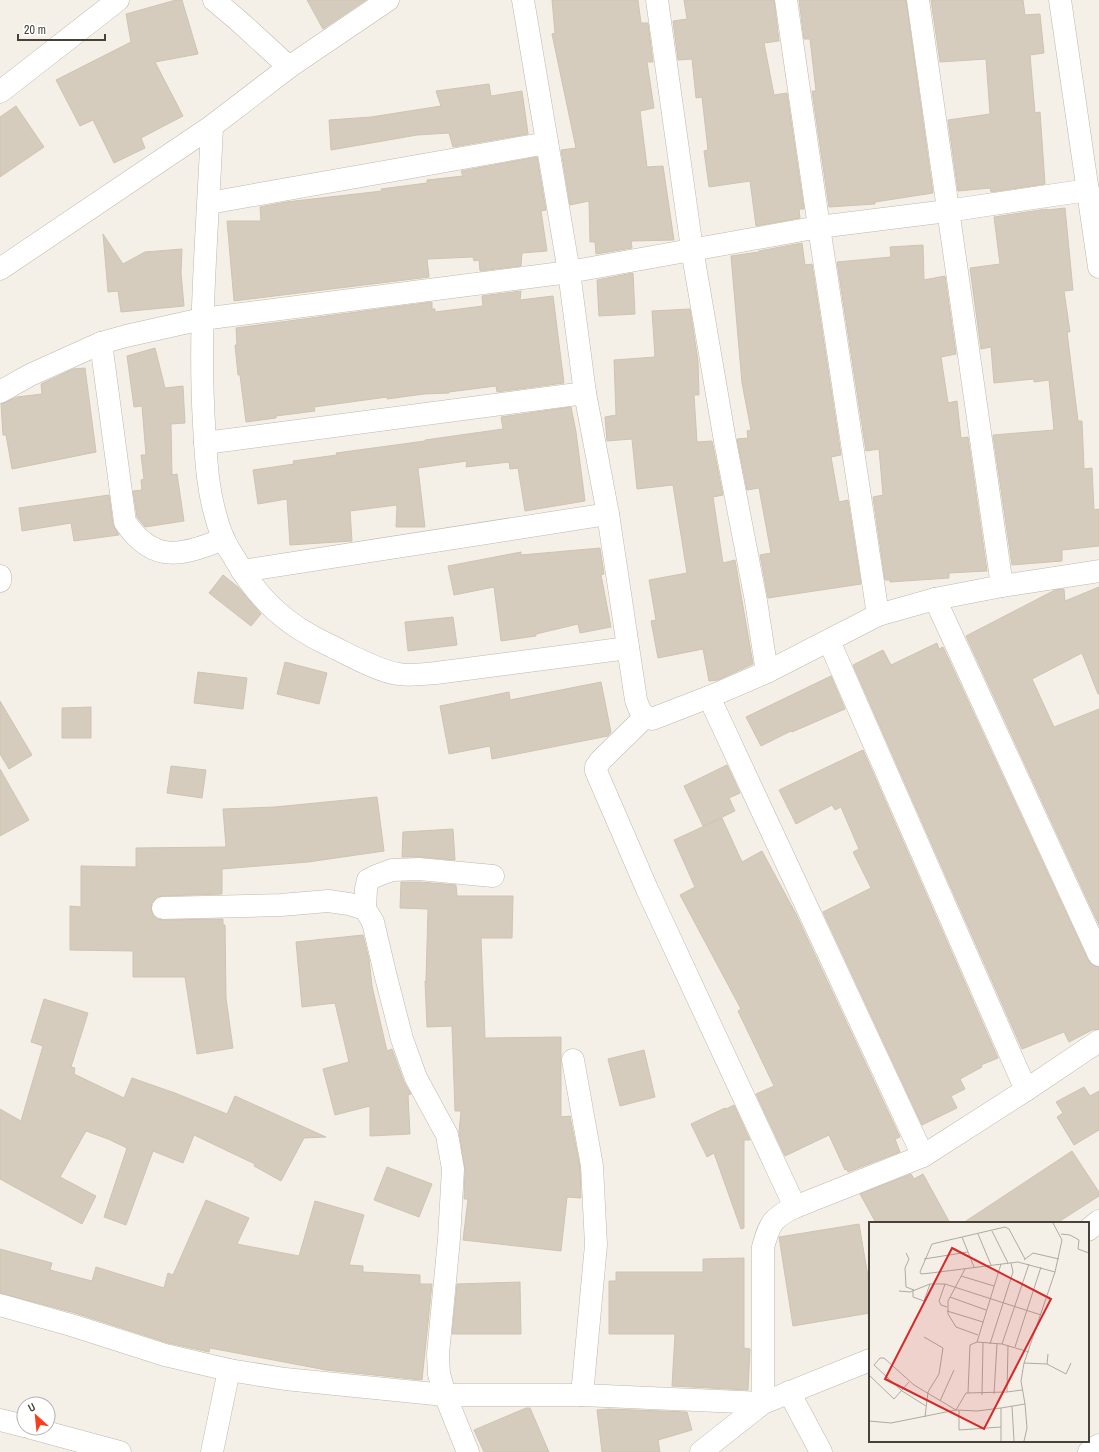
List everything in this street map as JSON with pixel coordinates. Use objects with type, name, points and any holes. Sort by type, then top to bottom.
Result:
[{"type":"street","points":[[0,92],[118,0]]},
{"type":"street","points":[[214,0],[289,67]]},
{"type":"street","points":[[0,269],[212,126],[289,67],[388,0]]},
{"type":"street","points":[[523,0],[569,272],[585,393],[608,514],[636,700],[644,717],[652,719],[767,672],[878,615],[935,599],[1002,586],[1099,571]]},
{"type":"street","points":[[656,0],[692,249],[725,441],[756,602],[767,672]]},
{"type":"street","points":[[786,0],[878,615]]},
{"type":"street","points":[[918,0],[947,211],[1002,586]]},
{"type":"street","points":[[1060,0],[1099,267]]},
{"type":"street","points":[[212,126],[202,319],[202,399],[208,484],[214,510],[224,540],[242,571],[262,598],[287,621],[316,639],[373,666],[398,674],[419,675],[628,648]]},
{"type":"street","points":[[209,203],[547,143]]},
{"type":"street","points":[[0,392],[30,375],[102,343],[126,336],[202,319],[569,272],[819,227],[947,211],[1088,190]]},
{"type":"street","points":[[102,343],[125,522],[138,538],[159,552],[170,553],[195,550],[224,540]]},
{"type":"street","points":[[205,443],[585,393]]},
{"type":"street","points":[[242,571],[608,514]]},
{"type":"street","points":[[0,576],[0,581]]},
{"type":"street","points":[[935,599],[1099,955]]},
{"type":"street","points":[[829,641],[1026,1090]]},
{"type":"street","points":[[709,697],[923,1156]]},
{"type":"street","points":[[644,717],[601,760],[596,767],[596,772],[647,889],[795,1206]]},
{"type":"street","points":[[364,909],[368,880],[392,870],[419,869],[493,876]]},
{"type":"street","points":[[163,908],[328,901],[349,904],[364,909],[373,922],[398,1024],[416,1078],[447,1135],[452,1162],[453,1169],[449,1239],[438,1354],[439,1374],[445,1395],[468,1452]]},
{"type":"street","points":[[763,1403],[764,1247],[769,1228],[780,1214],[795,1206],[923,1156],[1099,1041]]},
{"type":"street","points":[[573,1060],[592,1166],[596,1244],[582,1394]]},
{"type":"street","points":[[1089,1229],[1099,1221]]},
{"type":"street","points":[[0,1304],[70,1324],[165,1355],[229,1370],[285,1379],[445,1395],[582,1394],[763,1403]]},
{"type":"street","points":[[701,1452],[763,1403],[869,1360]]},
{"type":"street","points":[[212,1452],[229,1370]]},
{"type":"street","points":[[789,1392],[821,1452]]},
{"type":"street","points":[[0,1420],[16,1424]]},
{"type":"street","points":[[56,1435],[120,1452]]},
{"type":"street","points":[[1089,1452],[1099,1446]]},
{"type":"building","points":[[176,0],[182,0],[198,54],[155,62],[183,116],[141,138],[145,148],[114,163],[93,120],[80,126],[56,80],[131,42],[126,14]]},
{"type":"building","points":[[307,0],[366,0],[323,29]]},
{"type":"building","points":[[552,0],[638,0],[641,23],[648,23],[653,62],[647,62],[654,108],[640,111],[647,167],[663,166],[674,240],[631,241],[632,248],[596,254],[595,242],[590,242],[589,201],[570,205],[561,150],[576,148],[552,34],[555,33]]},
{"type":"building","points":[[684,0],[774,0],[779,41],[764,43],[774,95],[787,93],[804,209],[799,209],[800,218],[756,226],[750,181],[709,187],[704,151],[708,150],[702,97],[696,98],[692,59],[678,60],[673,21],[687,19]]},
{"type":"building","points":[[799,0],[906,0],[933,193],[875,202],[875,204],[829,207],[812,91],[816,91],[810,39],[804,39]]},
{"type":"building","points":[[931,0],[1023,0],[1025,15],[1040,14],[1044,53],[1030,55],[1035,113],[1040,112],[1045,184],[991,192],[990,188],[958,191],[948,120],[990,114],[986,59],[940,62]]},
{"type":"building","points":[[489,84],[491,96],[522,91],[528,134],[453,147],[449,133],[417,135],[331,150],[329,120],[371,117],[441,106],[436,91]]},
{"type":"building","points":[[16,106],[44,147],[0,177],[0,117]]},
{"type":"building","points":[[537,157],[546,210],[541,211],[547,251],[522,253],[521,266],[480,271],[479,260],[474,261],[473,257],[427,259],[429,277],[234,301],[227,221],[261,221],[260,207],[286,202],[382,191],[381,189],[427,183],[427,180],[463,176],[461,171]]},
{"type":"building","points":[[1065,208],[1073,290],[1064,291],[1070,332],[1067,332],[1078,421],[1082,421],[1084,469],[1092,468],[1094,510],[1099,509],[1099,546],[1062,550],[1062,561],[1012,565],[993,435],[1054,430],[1049,380],[1034,382],[1034,379],[994,383],[991,347],[981,349],[970,268],[1000,264],[994,217],[1047,209]]},
{"type":"building","points":[[103,234],[123,264],[145,252],[182,249],[181,273],[184,306],[121,312],[118,291],[108,292]]},
{"type":"building","points":[[802,243],[805,265],[812,264],[841,455],[831,457],[839,502],[848,500],[861,584],[768,598],[760,555],[771,553],[759,488],[747,490],[737,439],[748,438],[747,431],[751,430],[742,383],[731,256]]},
{"type":"building","points":[[923,245],[924,280],[945,276],[956,354],[941,357],[948,403],[957,401],[961,438],[968,437],[987,571],[949,573],[949,578],[890,582],[890,580],[885,580],[873,497],[883,495],[879,449],[866,451],[837,262],[891,257],[890,247]]},
{"type":"building","points":[[633,273],[635,314],[599,316],[597,280]]},
{"type":"building","points":[[521,291],[520,300],[553,296],[564,383],[497,392],[496,386],[449,393],[424,394],[387,399],[387,397],[314,407],[315,411],[276,416],[276,418],[246,422],[240,375],[238,375],[235,345],[237,345],[236,328],[432,302],[432,309],[435,309],[435,312],[483,306],[482,296]]},
{"type":"building","points":[[690,309],[698,361],[699,395],[694,395],[697,442],[712,441],[723,495],[713,497],[723,563],[735,560],[753,664],[718,680],[709,681],[703,649],[658,658],[651,621],[656,620],[649,580],[687,573],[673,485],[637,489],[632,439],[607,441],[605,417],[616,415],[614,360],[655,357],[652,311]]},
{"type":"building","points":[[155,348],[165,388],[183,386],[185,423],[171,424],[172,475],[177,474],[184,521],[145,527],[137,517],[133,491],[142,490],[141,480],[144,479],[141,455],[146,455],[142,406],[134,407],[127,356]]},
{"type":"building","points":[[85,368],[96,452],[12,469],[6,435],[3,435],[1,404],[17,397],[42,394],[41,384],[73,369]]},
{"type":"building","points":[[571,407],[576,432],[585,501],[525,511],[518,468],[510,469],[509,462],[466,467],[467,461],[418,468],[425,527],[396,527],[397,505],[350,511],[352,541],[290,545],[287,499],[258,504],[253,470],[294,464],[293,461],[337,455],[336,453],[503,429],[501,417]]},
{"type":"building","points":[[109,495],[113,524],[119,535],[74,541],[71,523],[22,531],[19,508]]},
{"type":"building","points":[[600,548],[604,574],[601,575],[611,627],[580,633],[578,624],[536,634],[536,636],[501,641],[494,587],[454,595],[448,566],[521,552],[521,555]]},
{"type":"building","points":[[223,575],[238,587],[261,614],[251,626],[209,593]]},
{"type":"building","points":[[1099,587],[1099,694],[1082,653],[1032,679],[1054,727],[1099,709],[1099,925],[966,636],[1055,590],[1064,589],[1065,601]]},
{"type":"building","points":[[453,617],[457,645],[408,651],[405,622]]},
{"type":"building","points":[[937,643],[939,649],[943,647],[1088,960],[1092,965],[1099,967],[1099,1029],[1092,1030],[1069,1042],[1064,1032],[1022,1049],[853,665],[883,650],[891,665]]},
{"type":"building","points":[[285,662],[327,673],[319,704],[277,694]]},
{"type":"building","points":[[198,672],[247,678],[243,709],[194,703]]},
{"type":"building","points":[[831,676],[845,709],[792,732],[791,731],[761,746],[746,717]]},
{"type":"building","points":[[601,682],[611,732],[608,736],[492,759],[490,746],[449,754],[440,706],[509,692],[510,700]]},
{"type":"building","points":[[0,701],[32,755],[9,769],[0,754]]},
{"type":"building","points":[[91,707],[91,738],[62,738],[62,708]]},
{"type":"building","points":[[863,750],[998,1058],[981,1065],[982,1067],[960,1079],[965,1089],[951,1096],[957,1108],[922,1125],[823,912],[871,888],[853,852],[859,849],[841,807],[835,810],[832,805],[796,824],[779,790]]},
{"type":"building","points":[[727,765],[740,793],[729,798],[735,811],[703,826],[684,786]]},
{"type":"building","points":[[171,766],[206,770],[202,798],[167,793]]},
{"type":"building","points":[[0,769],[29,820],[0,836]]},
{"type":"building","points":[[377,797],[384,851],[308,862],[222,869],[222,894],[163,896],[157,897],[152,902],[151,909],[153,915],[157,919],[223,919],[223,925],[225,925],[226,998],[233,1048],[197,1054],[185,977],[133,977],[133,951],[70,950],[70,906],[81,907],[81,866],[136,867],[136,848],[226,847],[223,809],[275,807]]},
{"type":"building","points":[[722,818],[742,862],[762,851],[796,914],[900,1137],[895,1139],[900,1152],[848,1172],[847,1169],[845,1170],[829,1135],[785,1156],[756,1094],[774,1086],[738,1011],[741,1009],[680,895],[695,887],[674,840]]},
{"type":"building","points":[[453,829],[455,860],[402,857],[403,832]]},
{"type":"building","points":[[401,882],[456,885],[457,896],[513,896],[512,938],[481,938],[485,1038],[561,1037],[561,1117],[570,1116],[580,1167],[581,1198],[567,1197],[561,1251],[463,1240],[468,1199],[464,1199],[465,1170],[459,1132],[461,1111],[455,1111],[452,1026],[427,1027],[425,981],[428,909],[400,908]]},
{"type":"building","points":[[363,935],[369,959],[372,986],[387,1051],[392,1049],[404,1082],[411,1094],[408,1095],[410,1134],[370,1136],[370,1106],[335,1115],[323,1069],[349,1062],[335,1003],[302,1007],[296,942]]},
{"type":"building","points":[[44,999],[88,1013],[71,1067],[75,1068],[74,1074],[124,1098],[132,1078],[175,1093],[227,1114],[235,1096],[326,1137],[304,1138],[281,1181],[254,1166],[255,1164],[194,1135],[183,1163],[153,1151],[126,1225],[104,1217],[127,1148],[86,1131],[60,1177],[96,1196],[82,1224],[0,1179],[0,1109],[21,1121],[43,1046],[31,1042]]},
{"type":"building","points":[[644,1050],[655,1097],[620,1106],[608,1059]]},
{"type":"building","points":[[1084,1087],[1090,1096],[1099,1091],[1099,1130],[1074,1145],[1057,1117],[1063,1113],[1056,1102]]},
{"type":"building","points":[[734,1105],[750,1140],[744,1140],[744,1228],[741,1229],[714,1153],[707,1157],[691,1124]]},
{"type":"building","points":[[1072,1151],[1099,1192],[1099,1196],[1059,1222],[965,1222]]},
{"type":"building","points":[[387,1167],[432,1184],[419,1217],[374,1200]]},
{"type":"building","points":[[911,1174],[914,1179],[923,1174],[949,1222],[875,1222],[860,1194]]},
{"type":"building","points":[[206,1200],[249,1218],[237,1244],[299,1256],[315,1201],[364,1215],[349,1265],[363,1266],[363,1272],[420,1275],[420,1284],[432,1284],[422,1380],[326,1370],[210,1348],[209,1352],[168,1343],[75,1313],[0,1293],[0,1249],[52,1263],[50,1270],[92,1281],[96,1267],[164,1288],[168,1273],[173,1275]]},
{"type":"building","points":[[859,1224],[869,1282],[869,1313],[793,1326],[779,1237]]},
{"type":"building","points":[[744,1258],[744,1348],[750,1349],[748,1390],[672,1386],[675,1334],[609,1334],[609,1281],[616,1281],[616,1272],[703,1272],[703,1259]]},
{"type":"building","points":[[520,1282],[521,1334],[452,1334],[457,1284]]},
{"type":"building","points":[[526,1408],[530,1408],[549,1452],[484,1452],[474,1430]]},
{"type":"building","points":[[609,1409],[687,1412],[692,1430],[658,1440],[660,1452],[602,1452],[597,1410]]}]
